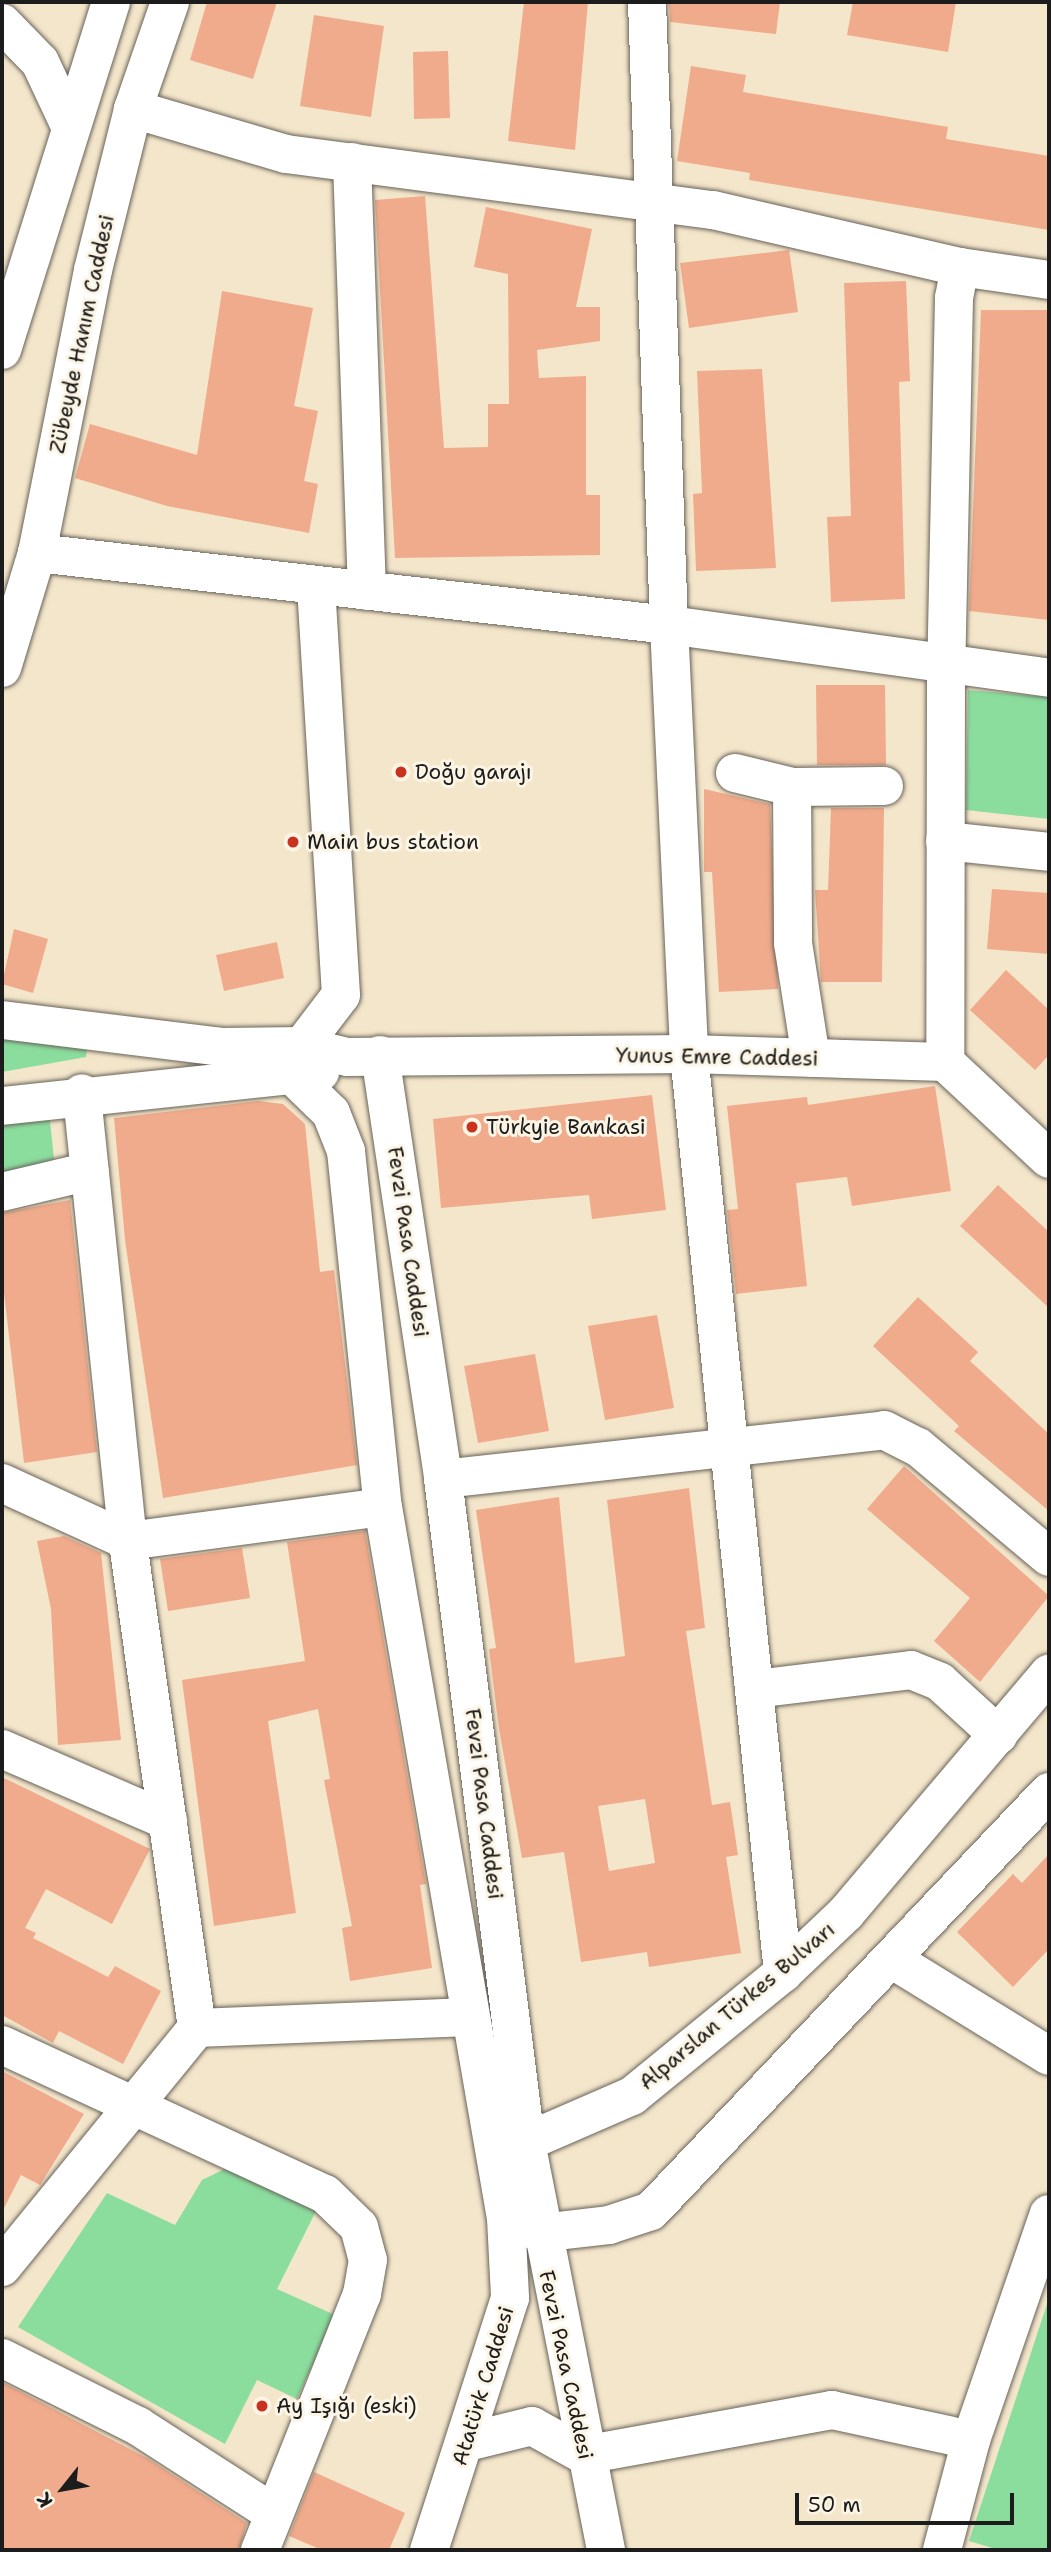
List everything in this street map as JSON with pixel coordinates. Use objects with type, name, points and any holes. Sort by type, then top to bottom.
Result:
[{"type":"street","points":[[2,350],[111,2]]},
{"type":"street","name":"Zübeyde Hanım Caddesi","points":[[2,668],[37,553],[133,109],[170,2]]},
{"type":"street","points":[[647,2],[649,201],[689,1054],[783,1973]]},
{"type":"street","points":[[2,23],[40,62],[71,128]]},
{"type":"street","points":[[133,109],[286,154],[649,201],[960,267],[1049,280]]},
{"type":"street","points":[[352,162],[367,591]]},
{"type":"street","points":[[960,267],[954,298],[946,667],[945,1062],[1049,1159]]},
{"type":"street","points":[[37,553],[316,588],[367,591],[669,625],[946,667],[1049,678]]},
{"type":"street","points":[[2,1106],[298,1061],[341,995],[316,588]]},
{"type":"street","points":[[735,773],[792,787],[884,786]]},
{"type":"street","points":[[792,787],[793,943],[811,1058]]},
{"type":"street","points":[[946,841],[1049,852]]},
{"type":"street","points":[[2,1020],[223,1047],[298,1061],[327,1071],[364,1056]]},
{"type":"street","name":"Yunus Emre Caddesi","points":[[364,1056],[689,1054],[945,1062]]},
{"type":"street","name":"Fevzi Pasa Caddesi","points":[[364,1056],[443,1479],[508,2143],[506,2218]]},
{"type":"street","name":"Fevzi Pasa Caddesi","points":[[298,1061],[331,1113],[346,1151],[383,1507],[469,2017],[508,2143],[540,2233],[584,2455],[606,2550]]},
{"type":"street","points":[[2,2267],[197,2028],[128,1541],[82,1093]]},
{"type":"street","points":[[2,1192],[90,1171]]},
{"type":"street","points":[[443,1479],[730,1450],[884,1430],[918,1447],[1049,1557]]},
{"type":"street","points":[[2,1483],[128,1541],[383,1507]]},
{"type":"street","points":[[755,1689],[911,1670],[940,1682],[998,1735]]},
{"type":"street","name":"Alparslan Türkes Bulvarı","points":[[508,2143],[632,2096],[783,1973],[846,1913],[1049,1674]]},
{"type":"street","points":[[2,1749],[168,1821]]},
{"type":"street","points":[[506,2218],[540,2233],[609,2225],[651,2211],[893,1960],[1049,1792]]},
{"type":"street","points":[[893,1960],[1049,2056]]},
{"type":"street","points":[[197,2028],[469,2017]]},
{"type":"street","points":[[2,2045],[137,2102],[325,2194],[350,2214],[365,2243],[362,2294],[260,2550]]},
{"type":"street","points":[[942,2550],[971,2440],[1049,2214]]},
{"type":"street","name":"Atatürk Caddesi","points":[[429,2550],[467,2442],[510,2298],[506,2218]]},
{"type":"street","points":[[2,2358],[138,2426],[273,2513]]},
{"type":"street","points":[[467,2442],[531,2426],[584,2455],[832,2410],[971,2440]]},
{"type":"green space","points":[[968,690],[1049,697],[1049,819],[966,810]]},
{"type":"green space","points":[[2,1035],[87,1049],[86,1057],[2,1072]]},
{"type":"green space","points":[[49,1111],[55,1169],[2,1183],[2,1120]]},
{"type":"green space","points":[[233,2165],[317,2209],[277,2289],[335,2315],[297,2399],[257,2380],[225,2444],[18,2327],[107,2193],[175,2225],[202,2180]]},
{"type":"green space","points":[[1049,2298],[1049,2550],[999,2550],[969,2541]]},
{"type":"building","points":[[207,2],[277,2],[253,79],[190,60]]},
{"type":"building","points":[[524,2],[588,2],[575,150],[508,141]]},
{"type":"building","points":[[669,2],[780,2],[776,34],[670,22]]},
{"type":"building","points":[[853,2],[956,2],[948,52],[847,35]]},
{"type":"building","points":[[314,15],[384,26],[371,117],[300,106]]},
{"type":"building","points":[[448,51],[450,118],[414,119],[413,52]]},
{"type":"building","points":[[691,66],[746,75],[743,92],[948,127],[946,139],[1049,156],[1049,230],[749,180],[750,173],[677,161]]},
{"type":"building","points":[[425,196],[444,448],[488,447],[488,404],[509,404],[508,274],[474,267],[486,207],[592,229],[576,307],[600,307],[600,341],[537,350],[539,378],[586,376],[586,495],[600,495],[600,555],[395,558],[375,200]]},
{"type":"building","points":[[789,250],[798,312],[689,328],[680,263]]},
{"type":"building","points":[[906,281],[910,381],[899,382],[905,599],[831,602],[827,517],[851,516],[844,283]]},
{"type":"building","points":[[222,291],[313,308],[294,406],[318,411],[304,481],[318,484],[309,533],[167,506],[75,478],[90,424],[197,455]]},
{"type":"building","points":[[981,310],[1049,310],[1049,620],[969,611]]},
{"type":"building","points":[[762,369],[776,568],[696,571],[693,494],[702,493],[697,371]]},
{"type":"building","points":[[816,685],[885,685],[886,765],[817,765]]},
{"type":"building","points":[[704,789],[770,804],[778,989],[719,992],[712,872],[704,872]]},
{"type":"building","points":[[831,808],[884,808],[882,982],[821,982],[815,890],[828,890]]},
{"type":"building","points":[[992,889],[1049,893],[1049,954],[987,949]]},
{"type":"building","points":[[14,929],[48,939],[33,993],[2,984]]},
{"type":"building","points":[[277,942],[284,978],[224,991],[216,955]]},
{"type":"building","points":[[1006,970],[1049,1010],[1049,1055],[1035,1070],[970,1010]]},
{"type":"building","points":[[935,1086],[951,1191],[852,1206],[847,1177],[796,1183],[807,1286],[736,1294],[727,1210],[738,1209],[727,1106],[807,1097],[808,1105]]},
{"type":"building","points":[[652,1095],[666,1210],[592,1219],[589,1195],[441,1208],[433,1119]]},
{"type":"building","points":[[259,1101],[283,1104],[305,1124],[320,1272],[334,1270],[357,1465],[163,1498],[125,1240],[114,1118]]},
{"type":"building","points":[[998,1185],[1049,1232],[1049,1308],[960,1226]]},
{"type":"building","points":[[70,1200],[97,1452],[24,1463],[2,1276],[2,1213]]},
{"type":"building","points":[[918,1297],[978,1352],[970,1361],[1049,1434],[1049,1511],[954,1431],[959,1426],[873,1346]]},
{"type":"building","points":[[657,1315],[674,1408],[605,1420],[588,1326]]},
{"type":"building","points":[[535,1354],[549,1431],[478,1443],[464,1366]]},
{"type":"building","points":[[904,1466],[1049,1596],[980,1682],[934,1641],[970,1598],[867,1509]]},
{"type":"building","points":[[689,1488],[705,1628],[686,1631],[712,1805],[730,1802],[738,1855],[726,1857],[741,1953],[649,1967],[647,1952],[581,1962],[564,1852],[522,1858],[499,1729],[489,1649],[496,1648],[476,1510],[559,1497],[575,1663],[625,1656],[607,1500]],"holes":[[[645,1799],[655,1863],[609,1871],[598,1806]]]},
{"type":"building","points":[[365,1531],[426,1884],[420,1885],[432,1968],[350,1981],[342,1928],[352,1926],[324,1780],[330,1779],[318,1709],[268,1721],[296,1913],[214,1926],[182,1680],[305,1661],[287,1542]]},
{"type":"building","points":[[64,1536],[101,1553],[121,1740],[58,1745],[51,1609],[37,1541]]},
{"type":"building","points":[[242,1548],[250,1598],[168,1611],[160,1559]]},
{"type":"building","points":[[2,1777],[150,1849],[112,1924],[46,1889],[25,1928],[36,1933],[33,1938],[108,1977],[115,1966],[161,1991],[123,2064],[59,2031],[53,2043],[2,2015]]},
{"type":"building","points":[[1049,1854],[1049,1949],[1013,1987],[957,1932],[1013,1874],[1022,1883]]},
{"type":"building","points":[[2,2071],[84,2114],[40,2185],[21,2175],[2,2212]]},
{"type":"building","points":[[2,2382],[147,2458],[247,2523],[239,2550],[2,2550]]},
{"type":"building","points":[[314,2472],[405,2513],[389,2550],[322,2550],[289,2536]]},
{"type":"place","name":"Doğu garajı","points":[[401,772]]},
{"type":"place","name":"Main bus station","points":[[293,842]]},
{"type":"place","name":"Türkyie Bankasi","points":[[472,1127]]},
{"type":"place","name":"Ay Işığı (eski)","points":[[262,2406]]}]
